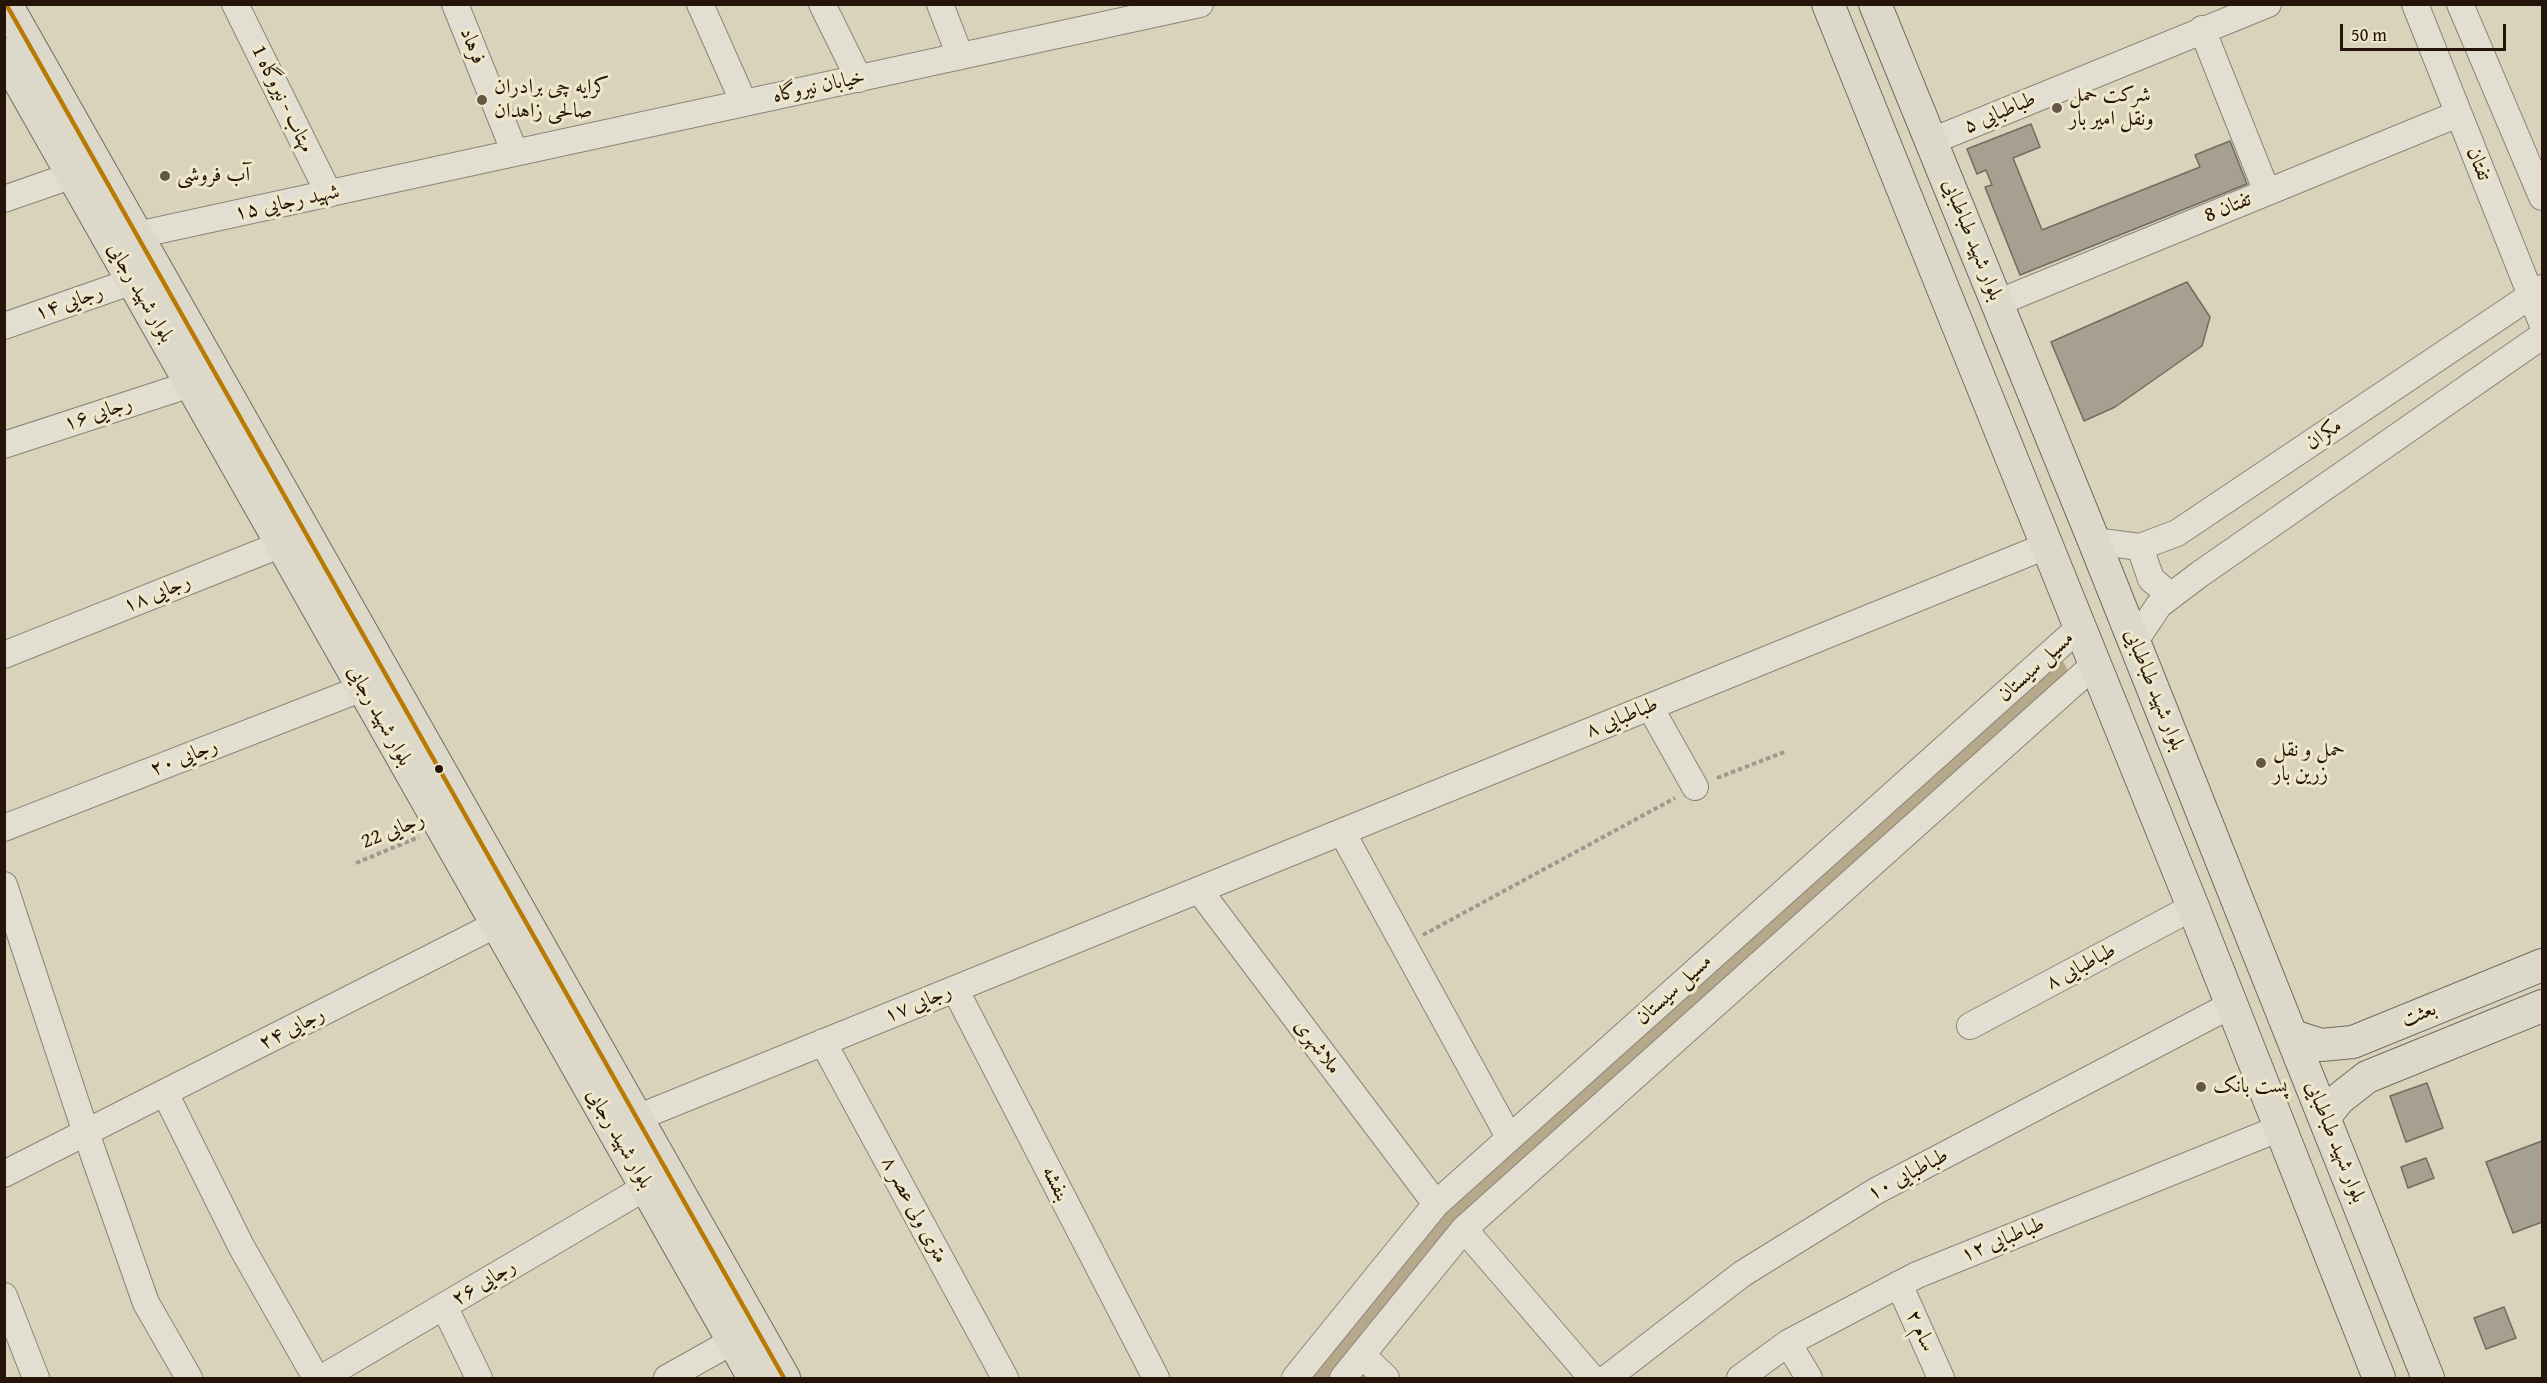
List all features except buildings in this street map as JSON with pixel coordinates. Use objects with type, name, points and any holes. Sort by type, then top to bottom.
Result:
[{"type":"main road","name":"بلوار شهید رجایی","points":[[6,4],[137,235],[509,918],[646,1187],[754,1378]]},
{"type":"main road","points":[[1828,4],[2193,907],[2379,1378]]},
{"type":"main road","name":"بلوار شهید طباطبایی","points":[[1875,4],[2135,641],[2428,1378]]},
{"type":"main road","name":"بلوار شهید رجایی","points":[[9,72],[73,175],[442,827],[509,918],[637,1118],[784,1378]]},
{"type":"main road","points":[[2193,907],[2233,887]]},
{"type":"main road","name":"بعثت","points":[[2293,1036],[2321,1045],[2353,1042],[2542,965]]},
{"type":"main road","name":"بعثت","points":[[2325,1116],[2339,1100],[2367,1077],[2542,1006]]},
{"type":"main road","points":[[2353,1042],[2367,1077]]},
{"type":"street","name":"مهتاب - نیروگاه 1","points":[[235,4],[329,194]]},
{"type":"street","name":"فرهاد","points":[[455,4],[515,153]]},
{"type":"street","points":[[700,4],[744,104]]},
{"type":"street","points":[[822,4],[859,79]]},
{"type":"street","points":[[940,4],[960,56]]},
{"type":"street","name":"خیابان نیروگاه","points":[[437,170],[1200,4]]},
{"type":"street","name":"طباطبایی ۵","points":[[1932,141],[2268,4]]},
{"type":"street","name":"تفتان","points":[[2415,4],[2458,114],[2538,292],[2542,323]]},
{"type":"street","points":[[2460,4],[2542,196]]},
{"type":"street","points":[[2202,29],[2267,192]]},
{"type":"street","name":"تفتان 8","points":[[1997,303],[2458,114]]},
{"type":"street","name":"شهید رجایی ۱۵","points":[[137,235],[437,170]]},
{"type":"street","points":[[4,199],[73,175]]},
{"type":"street","name":"رجایی ۱۴","points":[[4,326],[133,281]]},
{"type":"street","name":"مکران","points":[[2094,541],[2140,547],[2177,533],[2538,292]]},
{"type":"street","name":"مکران","points":[[2135,641],[2159,605],[2171,596],[2542,336]]},
{"type":"street","name":"رجایی ۱۶","points":[[4,445],[191,384]]},
{"type":"street","name":"رجایی ۱۸","points":[[4,655],[282,544]]},
{"type":"street","name":"طباطبایی ۸","points":[[1198,890],[2046,546]]},
{"type":"street","points":[[2140,547],[2151,579],[2171,596]]},
{"type":"street","name":"مسیل سیستان","points":[[1296,1378],[1436,1204],[2079,628]]},
{"type":"street","name":"مسیل سیستان","points":[[1343,1378],[1464,1229],[2094,665]]},
{"type":"street","name":"رجایی ۲۰","points":[[4,828],[363,688]]},
{"type":"street","points":[[1650,707],[1695,787]]},
{"type":"street","points":[[1342,832],[1509,1137]]},
{"type":"street","points":[[4,885],[86,1133],[146,1303],[189,1378]]},
{"type":"street","name":"رجایی ۱۷","points":[[637,1118],[1198,890]]},
{"type":"street","name":"ملاشهری","points":[[1198,890],[1436,1204]]},
{"type":"street","name":"طباطبایی ۸","points":[[1970,1026],[2193,907]]},
{"type":"street","name":"رجایی ۲۴","points":[[4,1174],[509,918]]},
{"type":"street","name":"بنفشه","points":[[955,989],[1156,1378]]},
{"type":"street","name":"طباطبایی ۱۰","points":[[1607,1378],[1742,1274],[1876,1191],[2230,1005]]},
{"type":"street","name":"۸ متری ولی عصر","points":[[823,1042],[1005,1378]]},
{"type":"street","points":[[165,1093],[242,1246],[316,1378]]},
{"type":"street","name":"طباطبایی ۱۲","points":[[1740,1378],[1788,1343],[1899,1284],[2280,1128]]},
{"type":"street","name":"رجایی ۲۶","points":[[322,1378],[646,1187]]},
{"type":"street","points":[[1464,1229],[1592,1378]]},
{"type":"street","name":"سام ۲","points":[[1899,1284],[1941,1378]]},
{"type":"street","points":[[4,1296],[36,1378]]},
{"type":"street","points":[[444,1306],[479,1378]]},
{"type":"street","points":[[667,1378],[733,1341]]},
{"type":"street","points":[[1788,1343],[1809,1378]]},
{"type":"street","points":[[1362,1355],[1386,1378]]},
{"type":"path","points":[[1404,946],[1695,787],[1786,751]]},
{"type":"path","name":"رجایی 22","points":[[356,863],[442,827]]},
{"type":"waterway","points":[[1318,1378],[1397,1275],[1448,1215],[2055,671]]},
{"type":"transit line","points":[[6,4],[784,1378]]},
{"type":"place","name":"کرایه چی برادران صالحی زاهدان","points":[[482,100]]},
{"type":"place","name":"شرکت حمل ونقل امیر بار","points":[[2057,108]]},
{"type":"place","name":"آب فروشی","points":[[165,176]]},
{"type":"place","name":"حمل و نقل زرین بار","points":[[2261,763]]},
{"type":"place","name":"پست بانک","points":[[2201,1087]]}]
